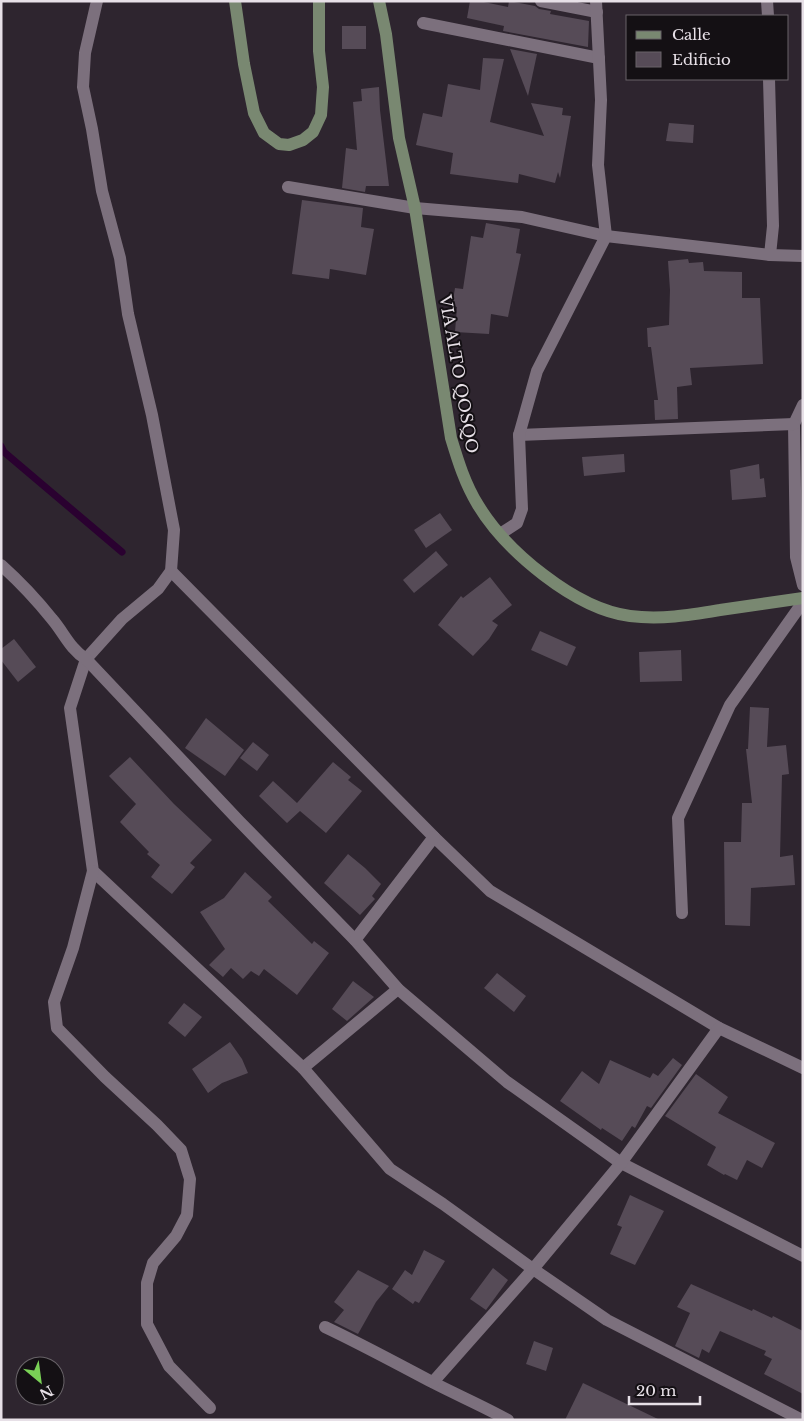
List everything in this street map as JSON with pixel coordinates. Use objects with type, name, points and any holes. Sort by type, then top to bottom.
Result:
[{"type":"street","points":[[97,1],[85,53],[83,87],[102,191],[120,258],[128,314],[152,415],[174,530],[171,571],[158,589],[122,619],[86,659],[70,708],[93,871],[73,948],[54,1002],[57,1028],[181,1150],[190,1179],[187,1215],[176,1236],[153,1263],[146,1283],[148,1324],[169,1366],[210,1408]]},
{"type":"street","points":[[235,1],[244,64],[254,113],[264,133],[278,144],[289,145],[303,140],[313,132],[321,114],[323,87],[319,51],[319,1]]},
{"type":"street","name":"VIA ALTO QOSQO","points":[[379,1],[386,34],[399,138],[415,208],[452,438],[461,473],[478,505],[500,534],[550,580],[573,596],[603,609],[629,616],[672,618],[803,598]]},
{"type":"street","points":[[500,534],[517,523],[522,509],[519,435],[537,370],[606,236],[598,165],[601,100],[596,7],[541,1]]},
{"type":"street","points":[[767,1],[768,15]]},
{"type":"street","points":[[424,23],[599,58]]},
{"type":"street","points":[[769,80],[773,226],[770,255]]},
{"type":"street","points":[[288,187],[415,208],[522,217],[606,236],[770,255],[803,256]]},
{"type":"street","points":[[803,405],[794,424],[796,557],[803,585]]},
{"type":"street","points":[[519,435],[794,424]]},
{"type":"street","points":[[1,565],[53,620],[76,653],[86,659],[355,940],[398,989],[506,1082],[621,1163],[803,1256]]},
{"type":"street","points":[[171,571],[434,838],[490,891],[719,1028],[803,1068]]},
{"type":"street","points":[[682,912],[678,818],[730,705],[803,602]]},
{"type":"street","points":[[355,940],[434,838]]},
{"type":"street","points":[[93,871],[303,1068],[390,1169],[443,1204],[607,1320],[802,1420]]},
{"type":"street","points":[[303,1068],[398,989]]},
{"type":"street","points":[[433,1382],[533,1269],[621,1163],[719,1028]]},
{"type":"street","points":[[325,1327],[372,1349],[508,1420]]},
{"type":"building","points":[[470,1],[508,7],[509,1],[551,11],[550,14],[589,21],[588,47],[503,31],[504,26],[467,18]]},
{"type":"building","points":[[342,26],[366,26],[366,49],[342,49]]},
{"type":"building","points":[[510,49],[537,54],[528,96]]},
{"type":"building","points":[[483,58],[504,59],[490,122],[544,136],[531,103],[563,108],[562,115],[571,116],[560,178],[558,172],[555,183],[519,174],[518,183],[450,174],[453,153],[416,145],[423,113],[442,117],[448,84],[480,90]]},
{"type":"building","points":[[379,87],[389,186],[366,186],[365,192],[342,188],[346,148],[357,150],[353,102],[362,101],[361,89]]},
{"type":"building","points":[[669,123],[694,125],[693,143],[666,141]]},
{"type":"building","points":[[302,200],[363,208],[361,227],[374,229],[366,275],[330,269],[329,279],[292,274]]},
{"type":"building","points":[[486,223],[520,229],[516,253],[521,254],[508,317],[491,314],[489,334],[455,332],[457,307],[452,306],[455,288],[463,289],[471,236],[483,238]]},
{"type":"building","points":[[688,259],[689,263],[703,262],[704,271],[742,272],[742,298],[760,298],[763,364],[690,368],[692,385],[677,387],[678,419],[655,420],[654,400],[658,400],[651,347],[648,347],[647,328],[669,325],[670,290],[668,261]]},
{"type":"building","points":[[624,454],[625,472],[584,476],[582,457]]},
{"type":"building","points":[[759,464],[760,479],[764,478],[766,497],[732,500],[730,470]]},
{"type":"building","points":[[440,513],[452,530],[426,548],[414,530]]},
{"type":"building","points":[[436,551],[448,565],[414,593],[403,580]]},
{"type":"building","points":[[490,577],[512,605],[492,621],[498,625],[489,639],[473,656],[438,625],[461,596],[463,598]]},
{"type":"building","points":[[540,631],[576,647],[567,666],[531,650]]},
{"type":"building","points":[[14,639],[36,667],[18,682],[1,660],[1,649]]},
{"type":"building","points":[[681,650],[682,681],[640,682],[639,652]]},
{"type":"building","points":[[750,707],[769,708],[767,747],[786,745],[789,774],[782,775],[780,857],[793,855],[795,885],[751,888],[750,926],[725,925],[724,842],[741,842],[742,803],[752,803],[746,749],[748,749]]},
{"type":"building","points":[[206,718],[244,750],[225,776],[185,748]]},
{"type":"building","points":[[253,742],[269,755],[257,771],[240,758]]},
{"type":"building","points":[[130,757],[174,804],[212,840],[190,863],[195,867],[172,894],[151,877],[160,865],[147,854],[149,852],[120,822],[136,804],[109,776]]},
{"type":"building","points":[[333,762],[351,777],[348,780],[362,791],[326,833],[300,811],[287,823],[259,796],[273,781],[297,803]]},
{"type":"building","points":[[348,854],[381,884],[372,896],[375,899],[360,915],[324,883]]},
{"type":"building","points":[[245,872],[272,897],[268,901],[312,944],[314,941],[329,953],[297,995],[264,969],[259,976],[251,971],[243,979],[231,968],[223,977],[209,965],[225,949],[200,912],[224,898]]},
{"type":"building","points":[[497,973],[526,996],[514,1012],[484,988]]},
{"type":"building","points":[[353,981],[374,997],[347,1021],[332,1009]]},
{"type":"building","points":[[184,1003],[202,1017],[185,1037],[168,1023]]},
{"type":"building","points":[[230,1042],[242,1059],[248,1073],[222,1083],[208,1093],[192,1069]]},
{"type":"building","points":[[673,1058],[682,1065],[651,1108],[647,1106],[635,1128],[632,1126],[622,1141],[602,1128],[601,1130],[560,1101],[582,1071],[599,1084],[610,1060],[650,1078],[653,1073],[658,1076]]},
{"type":"building","points":[[696,1074],[728,1097],[718,1113],[775,1143],[762,1168],[747,1160],[737,1180],[724,1175],[707,1165],[716,1147],[665,1116]]},
{"type":"building","points":[[630,1195],[664,1211],[635,1265],[610,1254],[622,1227],[617,1225]]},
{"type":"building","points":[[424,1250],[445,1261],[419,1303],[415,1301],[413,1304],[392,1289],[405,1270],[412,1275]]},
{"type":"building","points":[[493,1268],[508,1280],[486,1310],[470,1299]]},
{"type":"building","points":[[358,1270],[389,1286],[376,1302],[358,1334],[334,1322],[344,1310],[334,1302]]},
{"type":"building","points":[[691,1284],[752,1311],[753,1309],[772,1318],[773,1316],[803,1331],[803,1394],[764,1374],[772,1359],[764,1355],[766,1351],[720,1331],[709,1353],[702,1349],[699,1358],[675,1346],[690,1313],[677,1307]]},
{"type":"building","points":[[534,1341],[553,1348],[546,1371],[526,1364]]},
{"type":"building","points":[[583,1383],[660,1420],[565,1420]]},
{"type":"waterway","points":[[1,446],[4,452],[122,552]]}]
